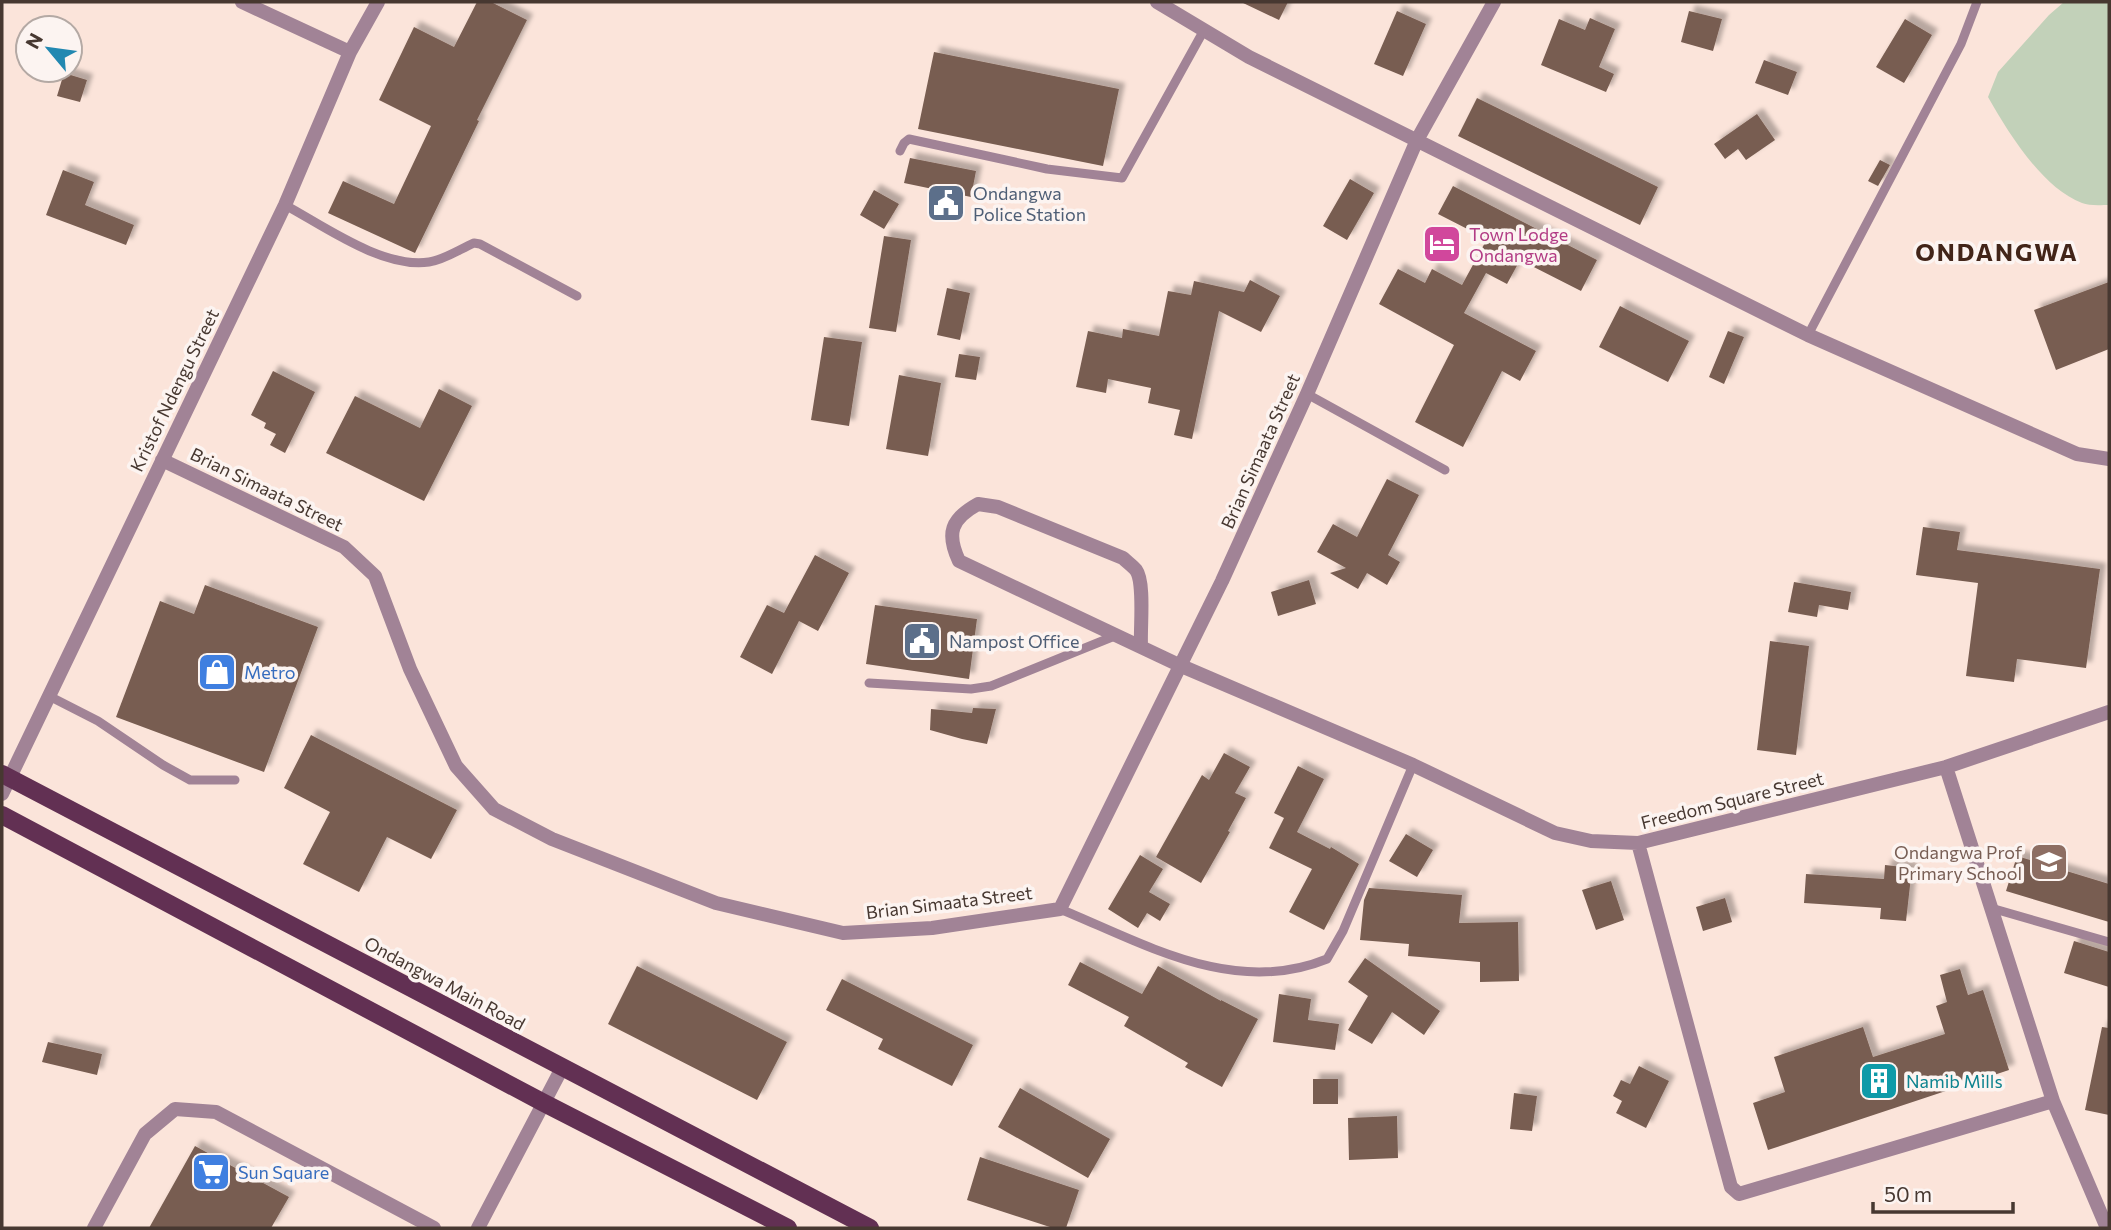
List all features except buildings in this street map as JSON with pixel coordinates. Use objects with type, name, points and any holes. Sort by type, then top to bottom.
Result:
[{"type":"main road","name":"Ondangwa Main Road","points":[[4,782],[870,1228]]},
{"type":"main road","points":[[2,815],[544,1103],[788,1228]]},
{"type":"street","points":[[242,2],[350,52]]},
{"type":"street","name":"Kristof Ndengu Street","points":[[4,782],[49,696],[285,205],[350,52],[378,2]]},
{"type":"street","points":[[1157,2],[1250,57],[1808,335],[2077,454],[2109,459]]},
{"type":"street","name":"Brian Simaata Street","points":[[162,460],[344,547],[375,576],[410,669],[456,766],[494,809],[552,839],[716,903],[843,933],[932,928],[1060,909],[1222,581],[1307,394],[1417,140],[1494,2]]},
{"type":"street","name":"Freedom Square Street","points":[[1141,645],[1142,588],[1137,571],[1123,558],[998,507],[978,504],[963,512],[954,525],[952,544],[959,561],[1179,665],[1413,765],[1555,833],[1591,841],[1638,843],[1946,767],[2109,712]]},
{"type":"street","points":[[1946,767],[2053,1101],[2106,1228]]},
{"type":"street","points":[[1638,843],[1731,1187],[1739,1194],[2053,1101]]},
{"type":"street","points":[[478,1228],[562,1068]]},
{"type":"street","points":[[94,1228],[145,1134],[175,1109],[216,1112],[434,1228]]},
{"type":"lane","points":[[1808,335],[1961,44],[1977,2]]},
{"type":"lane","points":[[900,151],[909,139],[1047,169],[1122,178],[1204,30]]},
{"type":"lane","points":[[285,205],[362,247],[395,260],[432,262],[474,243],[480,244],[577,296]]},
{"type":"lane","points":[[1307,394],[1445,470]]},
{"type":"lane","points":[[869,683],[971,689],[990,685],[1117,635]]},
{"type":"lane","points":[[49,696],[98,721],[190,780],[234,780]]},
{"type":"lane","points":[[1060,909],[1197,965],[1234,972],[1283,972],[1327,960],[1343,931],[1413,765]]},
{"type":"lane","points":[[1991,908],[2109,942]]},
{"type":"green space","points":[[2064,2],[2109,2],[2109,205],[2082,203],[2053,185],[2027,158],[1988,97],[1998,72]]},
{"type":"place","name":"Ondangwa Police Station","points":[[946,203]]},
{"type":"place","name":"Town Lodge Ondangwa","points":[[1442,244]]},
{"type":"place","name":"Nampost Office","points":[[922,641]]},
{"type":"place","name":"Metro","points":[[217,672]]},
{"type":"place","name":"Ondangwa Prof Primary School","points":[[2049,862]]},
{"type":"place","name":"Namib Mills","points":[[1879,1081]]},
{"type":"place","name":"Sun Square","points":[[211,1172]]},
{"type":"district","name":"ONDANGWA","points":[[1997,251]]}]
